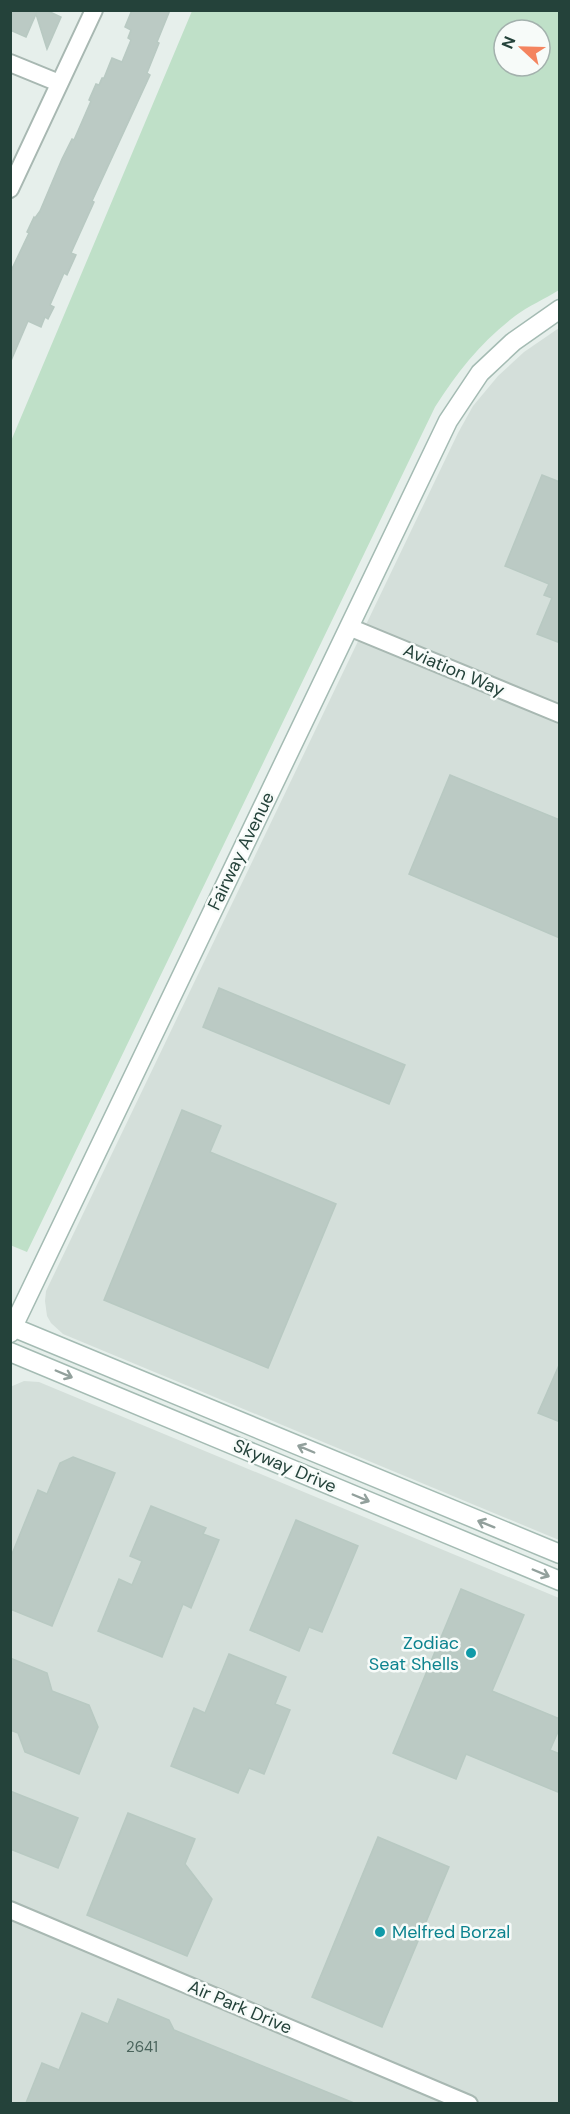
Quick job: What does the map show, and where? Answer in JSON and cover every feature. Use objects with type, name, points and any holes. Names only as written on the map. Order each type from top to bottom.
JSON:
[{"type":"main road","name":"Fairway Avenue","points":[[12,1328],[448,421],[480,373],[513,342],[560,309]]},
{"type":"main road","name":"Skyway Drive","points":[[12,1328],[560,1554]]},
{"type":"main road","name":"Skyway Drive","points":[[10,1352],[560,1581]]},
{"type":"street","points":[[10,189],[94,10]]},
{"type":"street","points":[[10,63],[59,83]]},
{"type":"street","name":"Aviation Way","points":[[349,627],[560,714]]},
{"type":"street","name":"Air Park Drive","points":[[10,1910],[469,2103]]},
{"type":"shaded area","points":[[559,328],[559,1540],[63,1334],[47,1316],[45,1301],[46,1291],[458,433],[473,406],[498,376],[524,352]]},
{"type":"shaded area","points":[[24,1381],[39,1382],[559,1598],[559,2103],[11,2103],[10,1387]]},
{"type":"green space","points":[[192,11],[559,11],[559,290],[520,312],[491,336],[461,369],[435,407],[27,1252],[10,1245],[11,441]]},
{"type":"building","points":[[10,10],[46,10],[61,17],[47,49],[36,14],[26,37],[10,30]]},
{"type":"building","points":[[132,10],[170,10],[147,73],[150,75],[92,201],[94,202],[71,253],[76,255],[67,275],[64,273],[50,305],[54,307],[48,319],[45,317],[41,327],[28,321],[10,363],[10,273],[34,217],[40,211],[62,159],[72,139],[74,140],[96,84],[99,85],[104,78],[112,58],[122,62],[131,40],[128,38],[131,30],[125,27]]},
{"type":"building","points":[[542,475],[560,482],[560,643],[537,634],[552,598],[544,595],[549,584],[505,566]]},
{"type":"building","points":[[450,775],[560,820],[560,938],[409,874]]},
{"type":"building","points":[[219,988],[405,1065],[389,1104],[203,1027]]},
{"type":"building","points":[[182,1110],[221,1126],[210,1152],[336,1204],[268,1368],[104,1300]]},
{"type":"building","points":[[560,1363],[560,1422],[538,1413]]},
{"type":"building","points":[[73,1457],[115,1473],[52,1626],[10,1609],[10,1559],[38,1490],[47,1494],[60,1463]]},
{"type":"building","points":[[151,1506],[206,1528],[203,1534],[219,1540],[191,1608],[183,1604],[162,1657],[98,1631],[119,1579],[132,1585],[142,1561],[130,1556]]},
{"type":"building","points":[[296,1520],[358,1546],[322,1632],[309,1627],[299,1651],[250,1630]]},
{"type":"building","name":"Zodiac Seat Shells","points":[[461,1589],[524,1615],[492,1691],[560,1719],[560,1727],[550,1750],[560,1754],[560,1793],[466,1754],[456,1779],[393,1753]]},
{"type":"building","points":[[229,1654],[286,1677],[275,1704],[290,1710],[264,1774],[249,1768],[238,1793],[171,1766],[194,1708],[205,1713]]},
{"type":"building","points":[[10,1658],[47,1673],[52,1691],[89,1705],[98,1727],[79,1774],[25,1752],[18,1733],[10,1730]]},
{"type":"building","points":[[10,1791],[78,1818],[58,1868],[10,1849]]},
{"type":"building","points":[[128,1813],[195,1839],[185,1864],[212,1899],[187,1956],[87,1915]]},
{"type":"building","name":"Melfred Borzal","points":[[378,1837],[449,1867],[382,2027],[312,1997]]},
{"type":"building","points":[[118,1999],[169,2020],[174,2030],[354,2103],[26,2103],[42,2063],[59,2070],[82,2013],[108,2024]]},
{"type":"place","name":"Zodiac Seat Shells","points":[[471,1653]]},
{"type":"place","name":"Melfred Borzal","points":[[380,1932]]}]
